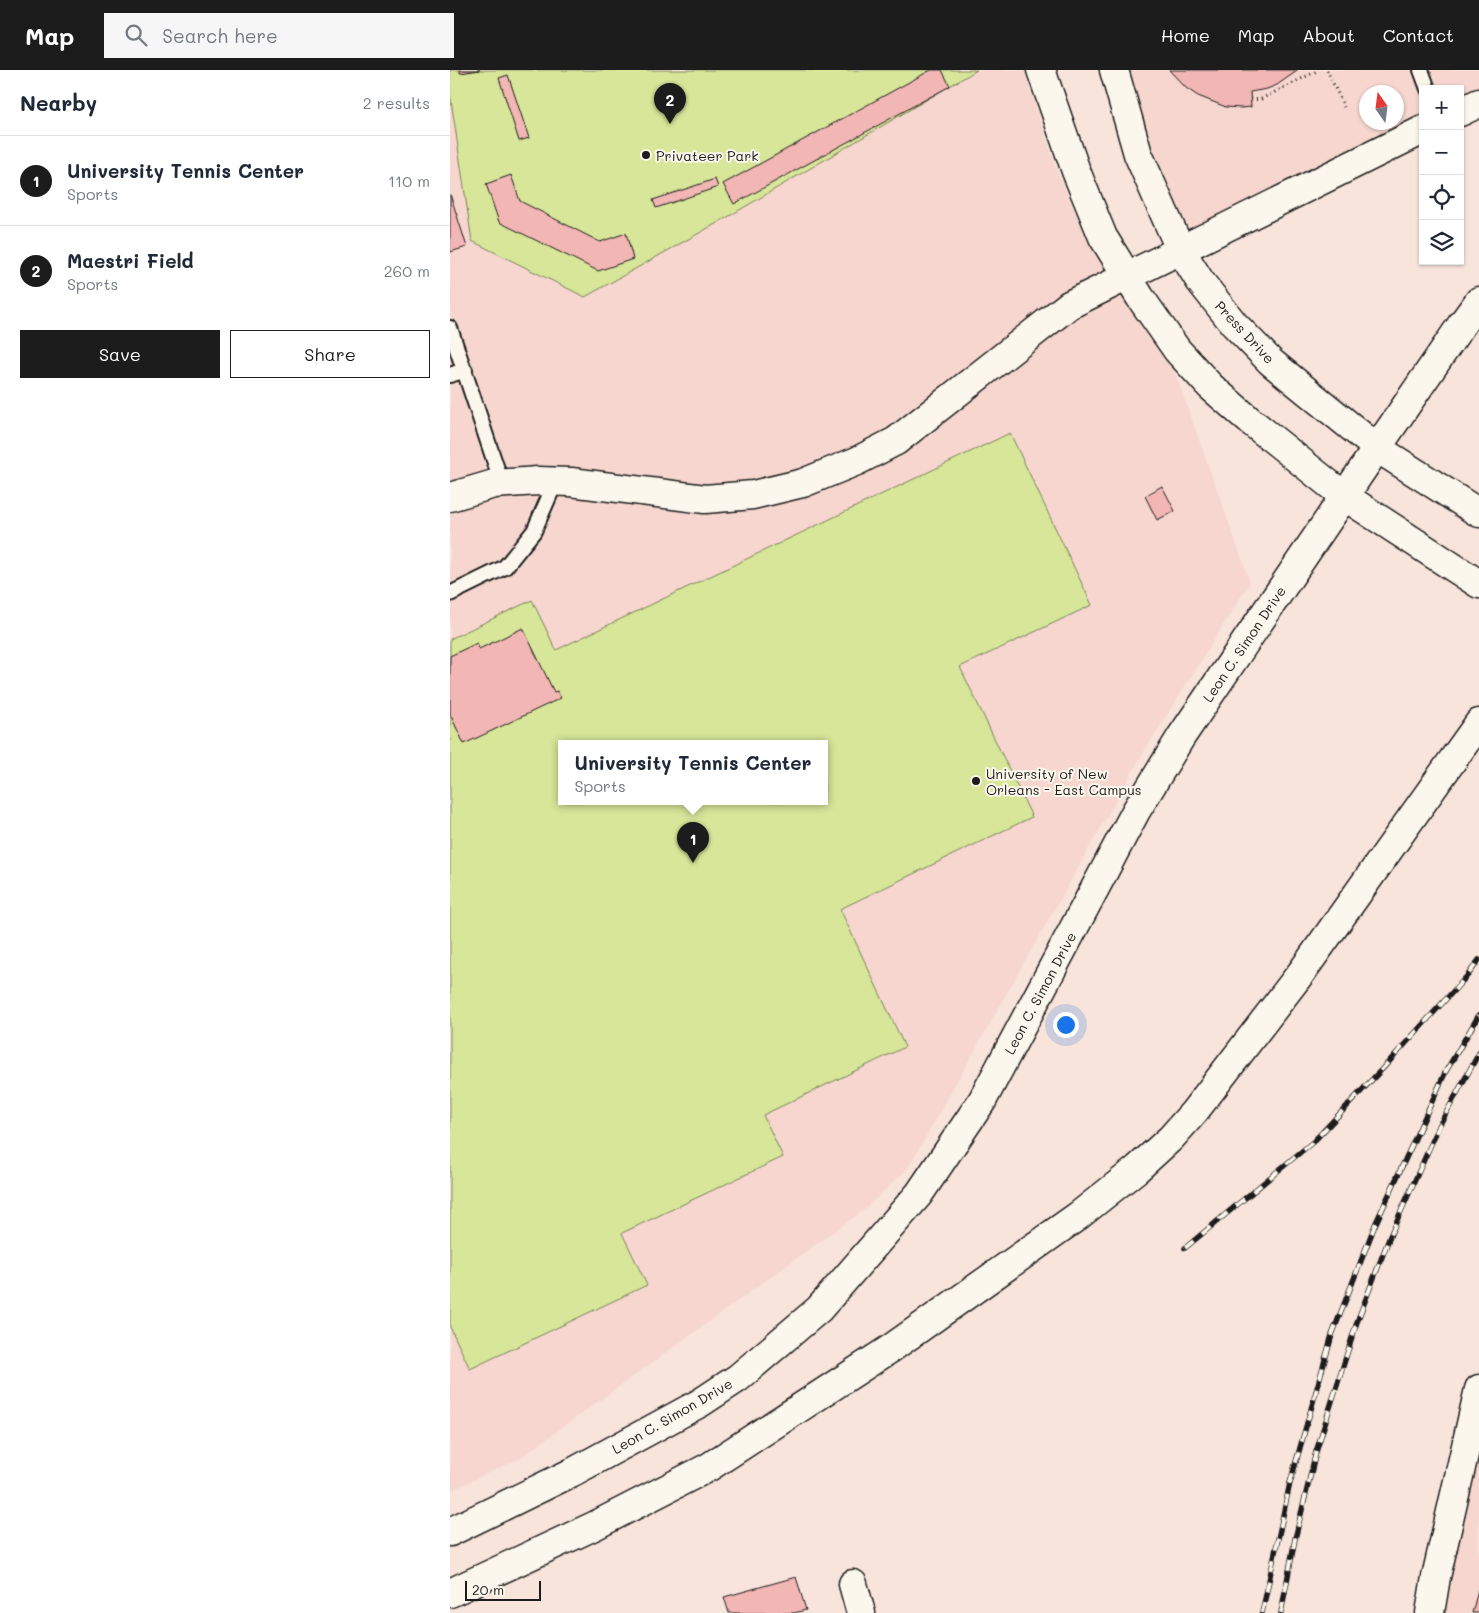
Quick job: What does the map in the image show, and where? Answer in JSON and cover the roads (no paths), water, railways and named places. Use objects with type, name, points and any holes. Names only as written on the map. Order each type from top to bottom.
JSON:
[{"type":"main road","points":[[1041,70],[1076,171],[1103,236],[1140,297],[1177,350],[1210,386],[1249,420],[1344,496],[1479,584]]},
{"type":"main road","name":"Press Drive","points":[[1114,70],[1138,154],[1180,249],[1200,282],[1234,324],[1271,362],[1376,448],[1479,513]]},
{"type":"main road","points":[[1464,110],[1479,103]]},
{"type":"main road","points":[[450,497],[494,484],[556,481],[705,499],[753,495],[803,482],[857,461],[896,441],[1070,304],[1419,132]]},
{"type":"main road","name":"Leon C. Simon Drive","points":[[450,1532],[573,1472],[700,1403],[738,1378],[819,1309],[919,1194],[982,1101],[1100,878],[1156,778],[1214,688],[1376,448],[1479,301]]},
{"type":"main road","points":[[450,1593],[594,1526],[709,1467],[890,1349],[1063,1226],[1131,1174],[1171,1138],[1301,973],[1479,723]]},
{"type":"main road","points":[[1430,1613],[1436,1577],[1479,1389]]},
{"type":"main road","points":[[852,1584],[862,1613]]},
{"type":"lane","points":[[1421,70],[1427,85]]},
{"type":"lane","points":[[450,328],[502,484]]},
{"type":"lane","points":[[450,375],[465,370]]},
{"type":"lane","points":[[450,594],[505,567],[534,531],[556,481]]},
{"type":"railway","points":[[1185,1248],[1314,1141],[1468,975],[1479,960]]},
{"type":"railway","points":[[1262,1613],[1290,1483],[1332,1335],[1375,1225],[1446,1071],[1479,1015]]},
{"type":"railway","points":[[1281,1613],[1295,1539],[1316,1452],[1357,1322],[1390,1236],[1440,1124],[1479,1053]]},
{"type":"place","name":"Maestri Field","points":[[670,124]]},
{"type":"place","name":"Privateer Park","points":[[646,155]]},
{"type":"place","name":"University of New Orleans - East Campus","points":[[976,781]]},
{"type":"place","name":"University Tennis Center","points":[[693,863]]}]
